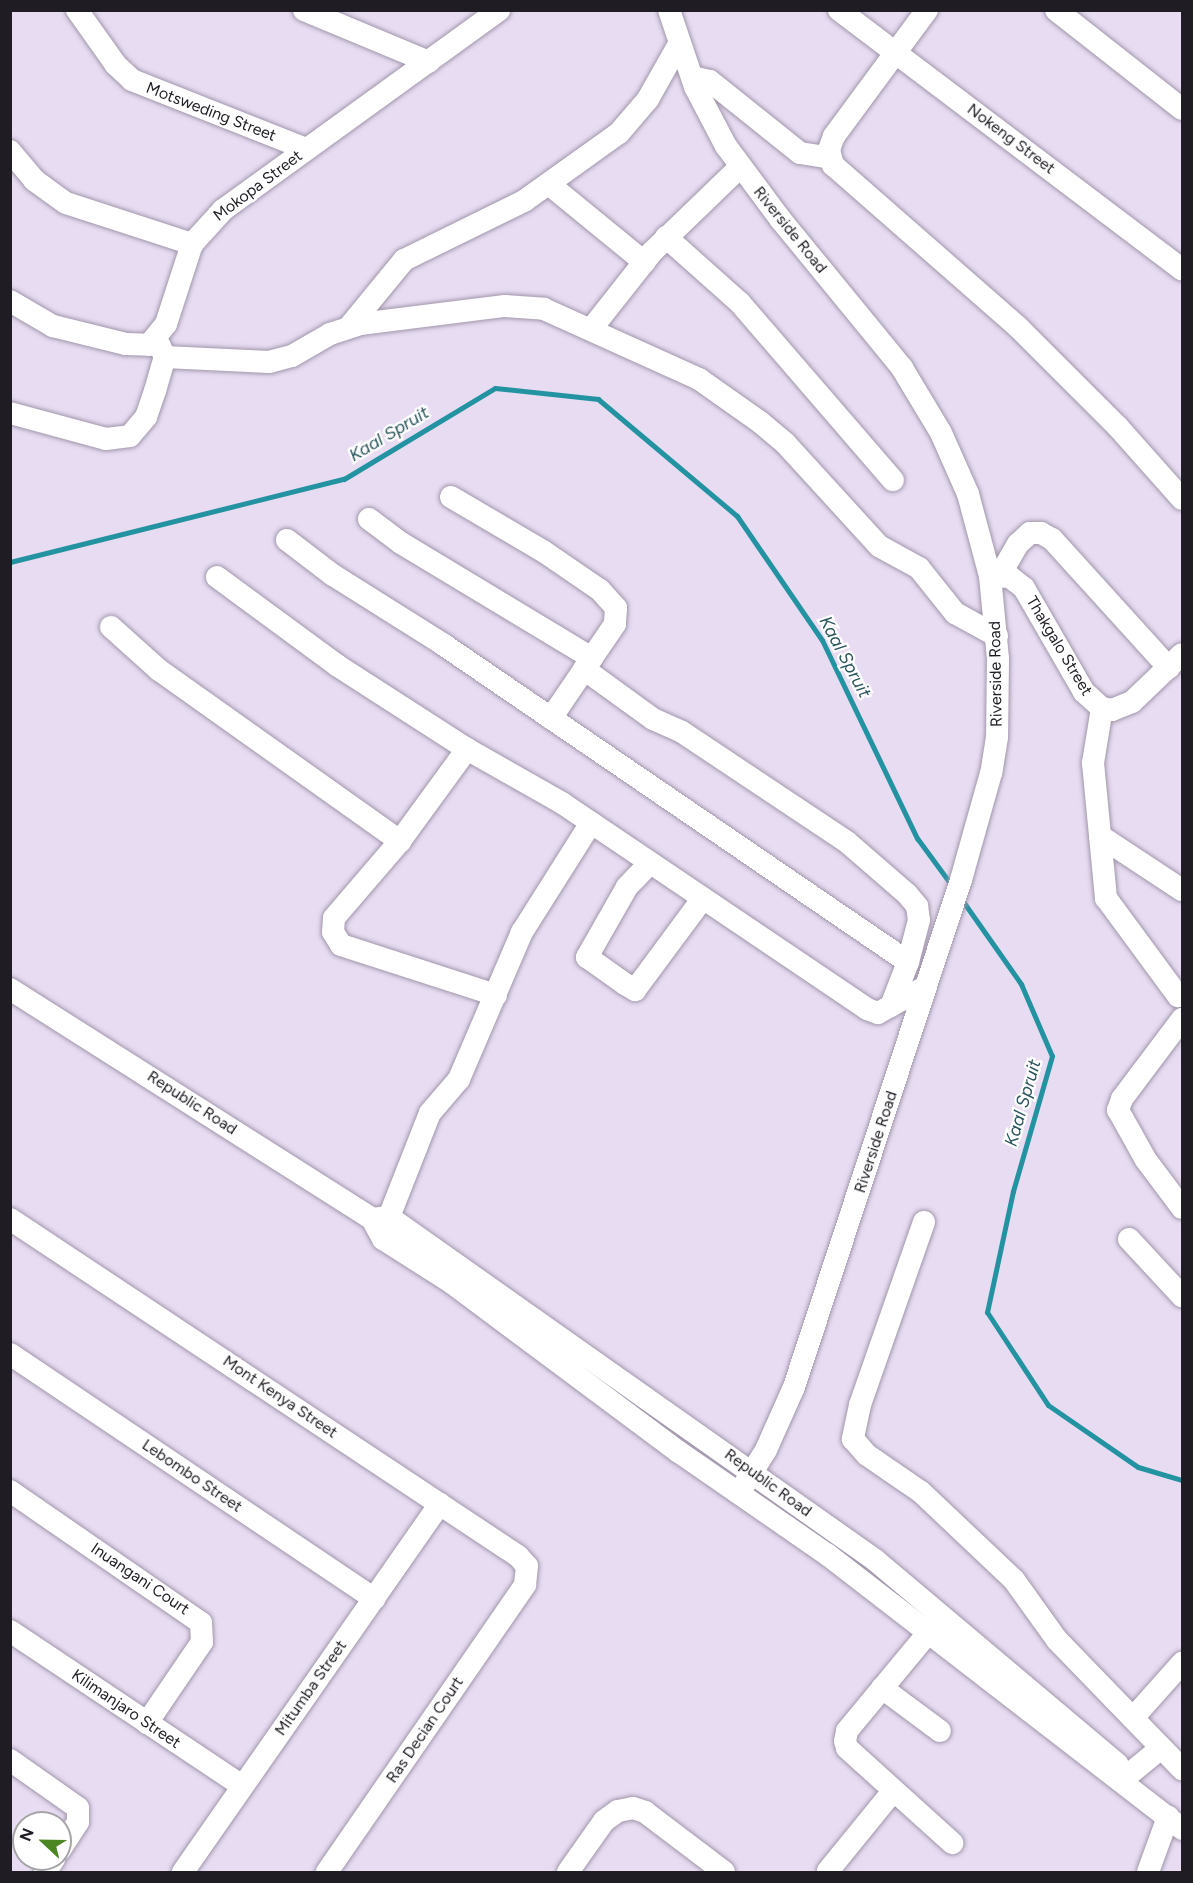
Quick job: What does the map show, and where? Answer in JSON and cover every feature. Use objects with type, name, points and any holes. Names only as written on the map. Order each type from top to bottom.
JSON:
[{"type":"street","name":"Motsweding Street","points":[[77,10],[116,65],[132,80],[306,149]]},
{"type":"street","points":[[304,10],[429,62]]},
{"type":"street","name":"Mokopa Street","points":[[192,244],[223,210],[499,10]]},
{"type":"street","name":"Riverside Road","points":[[669,10],[680,45],[709,117],[740,167],[902,368],[924,401],[968,494],[995,575],[997,737],[983,805],[961,880],[794,1386],[772,1437],[739,1493]]},
{"type":"street","name":"Nokeng Street","points":[[839,10],[1182,269]]},
{"type":"street","points":[[927,10],[834,136],[830,158],[837,171],[1068,375],[1182,499]]},
{"type":"street","points":[[1056,10],[1182,109]]},
{"type":"street","points":[[349,327],[404,260],[550,185],[634,117],[680,45]]},
{"type":"street","points":[[692,77],[710,81],[800,153],[830,158]]},
{"type":"street","points":[[10,151],[34,180],[66,203],[192,244],[166,324],[146,417],[130,436],[106,439],[10,413]]},
{"type":"street","points":[[592,328],[666,237],[740,167]]},
{"type":"street","points":[[550,185],[644,262]]},
{"type":"street","points":[[666,237],[740,303],[893,480]]},
{"type":"street","points":[[10,301],[53,326],[133,345],[149,345],[161,349],[269,362],[292,356],[349,327],[505,306],[544,309],[592,328],[699,379],[760,422],[785,443],[879,546],[911,561],[955,613],[997,636]]},
{"type":"street","points":[[451,497],[534,545],[610,600],[618,615],[551,718]]},
{"type":"street","points":[[369,519],[401,543],[588,663],[654,719],[682,732],[847,842],[894,881],[917,906],[919,920],[908,962],[891,1006]]},
{"type":"street","points":[[995,575],[1018,544],[1030,533],[1041,533],[1052,539],[1176,661]]},
{"type":"street","points":[[287,540],[333,575],[551,718],[908,962]]},
{"type":"street","name":"Thakgalo Street","points":[[995,575],[1018,580],[1084,692],[1102,708],[1112,710],[1132,702],[1176,661]]},
{"type":"street","points":[[217,577],[338,666],[467,749],[591,823],[867,1010],[878,1012],[925,987]]},
{"type":"street","points":[[111,627],[159,670],[400,841]]},
{"type":"street","points":[[1102,708],[1093,763],[1106,898],[1180,991],[1182,1019],[1122,1099],[1118,1110],[1146,1160],[1182,1209]]},
{"type":"street","points":[[467,749],[400,841],[334,918],[333,932],[341,945],[496,995]]},
{"type":"street","points":[[380,1218],[430,1113],[459,1079],[534,910],[591,823]]},
{"type":"street","points":[[1100,836],[1182,890]]},
{"type":"street","points":[[650,862],[627,887],[587,957],[635,990],[703,898]]},
{"type":"street","name":"Republic Road","points":[[10,989],[380,1218],[752,1471],[927,1603],[1094,1744],[1131,1784],[1175,1823]]},
{"type":"street","name":"Republic Road","points":[[380,1218],[383,1239],[452,1283],[739,1493],[828,1555],[1114,1779],[1131,1784]]},
{"type":"street","name":"Mont Kenya Street","points":[[10,1219],[525,1562],[528,1574],[523,1588]]},
{"type":"street","points":[[924,1222],[860,1405],[854,1439],[867,1455],[921,1492],[1014,1580],[1057,1640],[1175,1758],[1131,1784]]},
{"type":"street","points":[[1129,1239],[1182,1296]]},
{"type":"street","name":"Lebombo Street","points":[[11,1355],[374,1599]]},
{"type":"street","name":"Inuangani Court","points":[[10,1491],[201,1623],[202,1642],[147,1723]]},
{"type":"street","name":"Mitumba Street","points":[[183,1872],[440,1504]]},
{"type":"street","name":"Ras Decian Court","points":[[327,1872],[523,1588]]},
{"type":"street","name":"Kilimanjaro Street","points":[[10,1631],[242,1786]]},
{"type":"street","points":[[928,1634],[847,1731],[845,1741],[847,1748],[952,1843]]},
{"type":"street","points":[[1133,1718],[1182,1664]]},
{"type":"street","points":[[882,1688],[940,1731]]},
{"type":"street","points":[[10,1760],[78,1808],[78,1822],[72,1831]]},
{"type":"street","points":[[828,1871],[893,1791]]},
{"type":"street","points":[[568,1872],[600,1826],[614,1814],[633,1808],[645,1812],[724,1872]]},
{"type":"street","points":[[1148,1872],[1175,1823]]},
{"type":"waterway","name":"Kaal Spruit","points":[[10,562],[344,479],[495,388],[598,399],[737,516],[822,640],[917,838],[953,887]]},
{"type":"waterway","name":"Kaal Spruit","points":[[962,900],[1021,984],[1052,1056],[1013,1191],[987,1312],[1048,1405],[1138,1467],[1182,1480]]}]
